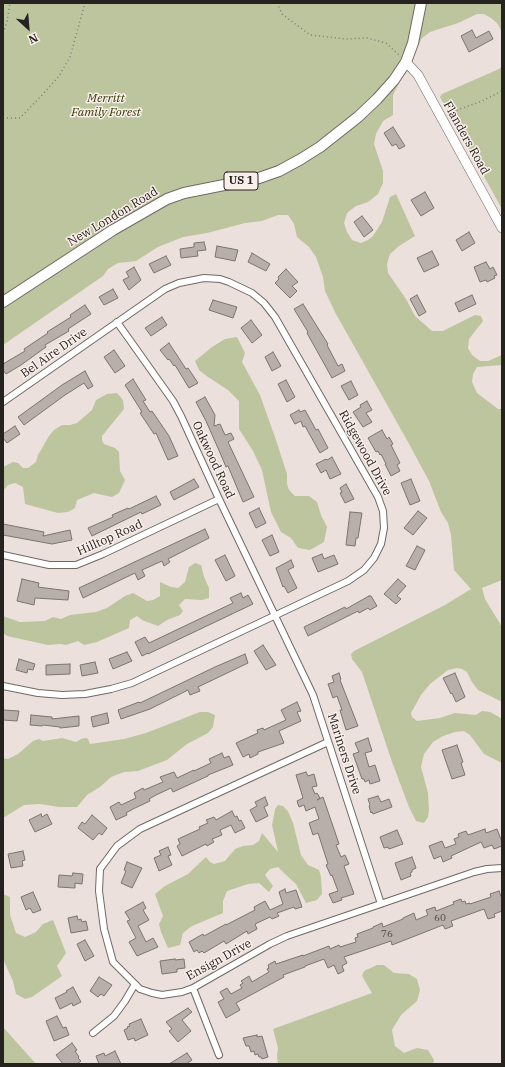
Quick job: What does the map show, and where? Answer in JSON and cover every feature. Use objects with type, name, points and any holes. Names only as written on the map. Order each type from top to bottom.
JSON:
[{"type":"main road","name":"New London Road","points":[[3,302],[119,226],[167,199],[197,190],[258,178],[279,171],[301,159],[340,131],[377,99],[394,80],[403,59],[413,43],[421,3]]},
{"type":"street","name":"Flanders Road","points":[[403,59],[418,75],[502,228]]},
{"type":"street","name":"Ridgewood Drive","points":[[3,686],[38,693],[62,695],[85,694],[132,683],[348,581],[364,570],[374,558],[381,544],[384,528],[383,511],[378,496],[275,317],[264,303],[252,293],[237,285],[220,279],[196,279],[179,283],[165,289],[117,322]]},
{"type":"street","name":"Bel Aire Drive","points":[[3,402],[117,322]]},
{"type":"street","name":"Oakwood Road","points":[[117,322],[182,416],[219,499],[275,615]]},
{"type":"street","name":"Hilltop Road","points":[[3,555],[49,565],[76,565],[103,554],[219,499]]},
{"type":"street","name":"Mariners Drive","points":[[275,615],[313,695],[381,904]]},
{"type":"street","name":"Ensign Drive","points":[[328,742],[140,829],[117,846],[100,869],[99,891],[104,929],[113,962],[140,989],[162,995],[182,992],[193,988],[270,944],[287,936],[474,872],[502,868]]},
{"type":"street","points":[[93,1033],[114,1016],[135,984]]},
{"type":"street","points":[[193,988],[219,1055]]},
{"type":"path","points":[[3,33],[7,22],[10,3]]},
{"type":"path","points":[[3,118],[20,118],[59,76],[70,57],[85,3]]},
{"type":"path","points":[[277,3],[282,14],[310,35],[346,39],[367,38],[386,43],[403,59]]},
{"type":"path","points":[[447,114],[502,92]]},
{"type":"green space","name":"Merritt Family Forest","points":[[3,3],[502,3],[502,32],[497,23],[491,18],[484,14],[477,14],[458,23],[430,32],[422,38],[393,95],[393,115],[383,121],[376,134],[374,144],[383,171],[383,183],[378,194],[368,202],[356,206],[347,213],[344,223],[352,240],[361,243],[368,240],[373,236],[382,222],[390,197],[396,194],[415,236],[399,246],[390,254],[387,264],[388,273],[406,299],[415,316],[432,331],[443,331],[475,315],[481,316],[483,321],[469,339],[468,348],[472,355],[480,361],[488,361],[502,355],[502,365],[477,367],[473,374],[472,382],[477,393],[498,409],[502,409],[502,580],[482,588],[485,599],[502,627],[502,702],[478,690],[467,672],[457,668],[448,670],[430,684],[421,695],[411,713],[412,717],[417,721],[440,718],[455,713],[476,715],[482,711],[490,712],[502,719],[502,763],[484,754],[470,735],[464,731],[443,736],[433,742],[424,754],[421,767],[428,793],[429,810],[428,817],[424,823],[416,821],[409,807],[392,762],[362,672],[352,659],[351,654],[354,651],[445,605],[471,589],[454,570],[451,535],[448,523],[441,512],[429,481],[336,314],[325,291],[323,277],[316,257],[309,247],[297,237],[294,224],[288,215],[278,215],[262,221],[245,223],[207,233],[183,237],[158,247],[136,261],[118,263],[108,269],[103,276],[3,345]]},
{"type":"green space","points":[[502,66],[502,209],[440,97],[442,94],[499,69]]},
{"type":"green space","points":[[237,337],[245,353],[242,362],[260,395],[276,440],[287,474],[287,484],[289,490],[295,496],[309,496],[317,502],[327,527],[324,542],[310,550],[298,548],[291,538],[281,532],[271,512],[262,470],[253,451],[239,429],[239,401],[228,390],[199,370],[195,361],[212,347],[225,339]]},
{"type":"green space","points":[[117,393],[123,400],[124,409],[102,436],[102,440],[104,444],[115,448],[119,452],[120,471],[125,480],[119,493],[112,497],[94,493],[77,500],[75,508],[68,512],[58,513],[25,504],[23,487],[15,483],[8,485],[3,491],[3,467],[13,462],[18,463],[23,468],[28,468],[36,462],[38,455],[54,430],[62,425],[77,423],[92,410],[96,400],[107,394]]},
{"type":"green space","points":[[195,563],[201,565],[209,588],[209,598],[202,600],[185,599],[179,605],[183,611],[180,615],[167,620],[158,626],[142,620],[137,616],[130,620],[129,628],[97,642],[84,645],[78,641],[66,645],[48,645],[7,636],[3,633],[3,616],[20,622],[45,621],[53,617],[61,619],[70,615],[96,612],[107,608],[125,596],[133,593],[147,601],[153,600],[160,596],[160,582],[171,587],[178,588],[185,582],[189,567]]},
{"type":"green space","points":[[200,712],[208,712],[215,715],[213,727],[208,733],[187,744],[167,760],[138,771],[124,772],[111,777],[100,787],[87,795],[77,807],[59,807],[40,804],[24,805],[3,818],[3,758],[8,759],[18,754],[33,741],[39,739],[43,741],[62,738],[76,742],[86,738],[90,744],[124,739],[146,733]]},
{"type":"green space","points":[[278,805],[283,806],[288,811],[293,823],[301,855],[308,865],[319,870],[322,894],[317,900],[306,903],[296,884],[278,867],[270,869],[265,875],[273,886],[269,892],[259,883],[248,884],[227,891],[223,901],[223,913],[192,926],[183,933],[180,945],[168,948],[159,924],[163,916],[155,894],[165,886],[188,874],[206,857],[214,864],[225,861],[235,849],[253,845],[259,841],[262,833],[278,852],[272,825],[275,809]]},
{"type":"green space","points":[[3,894],[10,897],[10,915],[16,933],[25,937],[36,932],[43,924],[53,920],[66,953],[57,966],[62,976],[32,997],[25,999],[16,994],[13,981],[3,959]]},
{"type":"green space","points":[[377,965],[384,965],[394,973],[409,974],[417,979],[420,990],[417,1001],[401,1015],[392,1030],[395,1046],[404,1053],[417,1048],[428,1050],[434,1060],[433,1064],[278,1064],[278,1048],[273,1029],[372,993],[362,976],[364,971]]},
{"type":"green space","points":[[3,1027],[36,1064],[3,1064]]},
{"type":"building","points":[[472,30],[476,38],[489,31],[493,39],[469,52],[461,36]]},
{"type":"building","points":[[393,127],[405,146],[399,149],[396,144],[392,146],[384,133]]},
{"type":"building","points":[[425,192],[434,208],[421,216],[411,200]]},
{"type":"building","points":[[362,216],[373,230],[364,237],[354,222]]},
{"type":"building","points":[[469,232],[475,243],[462,251],[456,240]]},
{"type":"building","points":[[204,242],[206,250],[197,251],[198,256],[181,258],[180,249],[194,247],[194,243]]},
{"type":"building","points":[[217,246],[238,250],[235,261],[215,257]]},
{"type":"building","points":[[432,251],[439,265],[424,272],[417,258]]},
{"type":"building","points":[[252,253],[270,264],[266,271],[248,262]]},
{"type":"building","points":[[166,256],[171,265],[154,273],[149,264]]},
{"type":"building","points":[[486,262],[490,269],[493,267],[497,275],[494,276],[495,278],[487,282],[486,280],[480,282],[474,267]]},
{"type":"building","points":[[134,267],[141,280],[129,290],[123,280],[129,277],[126,272]]},
{"type":"building","points":[[286,269],[298,282],[292,286],[297,291],[290,298],[275,283],[279,279],[278,277]]},
{"type":"building","points":[[113,289],[118,298],[104,305],[99,297]]},
{"type":"building","points":[[417,295],[426,312],[419,316],[410,299]]},
{"type":"building","points":[[472,295],[476,304],[459,312],[455,303]]},
{"type":"building","points":[[213,300],[237,307],[233,318],[209,310]]},
{"type":"building","points":[[303,304],[328,344],[327,345],[338,366],[342,364],[345,371],[332,378],[294,309]]},
{"type":"building","points":[[85,305],[91,314],[68,329],[69,331],[45,345],[46,347],[21,365],[6,374],[3,370],[3,364],[25,351],[24,349],[71,317],[70,315]]},
{"type":"building","points":[[162,317],[167,325],[151,336],[145,328]]},
{"type":"building","points":[[251,320],[262,335],[252,343],[241,328]]},
{"type":"building","points":[[169,343],[186,369],[188,368],[198,383],[189,388],[175,365],[174,366],[169,359],[168,360],[160,350]]},
{"type":"building","points":[[114,350],[125,366],[115,373],[104,357]]},
{"type":"building","points":[[273,352],[281,366],[272,371],[265,357]]},
{"type":"building","points":[[85,371],[93,386],[88,389],[84,383],[24,425],[18,417],[62,385]]},
{"type":"building","points":[[133,379],[146,400],[143,401],[150,412],[152,411],[169,436],[178,456],[168,460],[156,433],[154,434],[140,413],[142,412],[125,385]]},
{"type":"building","points":[[286,380],[295,397],[287,402],[278,384]]},
{"type":"building","points":[[351,381],[358,395],[349,400],[341,386]]},
{"type":"building","points":[[205,397],[215,415],[214,426],[220,424],[225,435],[231,433],[234,439],[228,442],[254,497],[243,502],[228,466],[226,467],[196,402]]},
{"type":"building","points":[[367,401],[372,410],[366,413],[372,422],[363,427],[353,412]]},
{"type":"building","points":[[299,410],[300,412],[305,410],[316,430],[318,429],[328,448],[320,453],[305,426],[303,427],[301,421],[295,424],[290,415]]},
{"type":"building","points":[[15,426],[20,434],[7,443],[3,438],[3,434]]},
{"type":"building","points":[[382,430],[387,439],[389,437],[393,444],[391,445],[400,463],[397,465],[400,471],[391,476],[381,454],[380,455],[378,451],[376,452],[368,438]]},
{"type":"building","points":[[332,457],[341,474],[330,479],[326,470],[321,473],[316,464]]},
{"type":"building","points":[[194,479],[199,487],[174,500],[170,492]]},
{"type":"building","points":[[411,479],[420,501],[410,505],[401,483]]},
{"type":"building","points":[[346,484],[354,499],[345,503],[340,493],[342,492],[340,488]]},
{"type":"building","points":[[156,496],[161,505],[142,514],[141,512],[92,536],[88,528],[113,517],[112,515],[128,508],[129,509]]},
{"type":"building","points":[[259,508],[266,523],[256,528],[249,513]]},
{"type":"building","points":[[418,511],[427,518],[413,535],[404,528]]},
{"type":"building","points":[[350,512],[362,513],[358,538],[356,538],[355,546],[346,545]]},
{"type":"building","points":[[3,524],[44,532],[43,536],[70,530],[72,540],[52,544],[3,535]]},
{"type":"building","points":[[205,529],[209,538],[168,559],[170,562],[164,566],[162,561],[142,570],[145,576],[138,580],[135,573],[83,598],[79,588]]},
{"type":"building","points":[[272,535],[279,552],[270,556],[262,540]]},
{"type":"building","points":[[417,546],[425,550],[415,570],[406,566]]},
{"type":"building","points":[[322,554],[324,559],[334,555],[338,564],[318,572],[312,558]]},
{"type":"building","points":[[225,555],[235,576],[226,581],[215,560]]},
{"type":"building","points":[[291,560],[294,567],[288,570],[297,588],[288,593],[284,586],[283,587],[276,568]]},
{"type":"building","points":[[22,579],[39,583],[38,587],[69,591],[68,600],[35,598],[34,605],[17,601]]},
{"type":"building","points":[[398,579],[406,586],[397,596],[401,599],[396,604],[384,594]]},
{"type":"building","points":[[241,593],[243,598],[248,595],[253,604],[142,656],[135,642],[145,637],[149,643],[233,603],[230,598]]},
{"type":"building","points":[[371,596],[377,606],[370,610],[368,608],[359,613],[358,611],[308,636],[304,627],[345,607],[346,609]]},
{"type":"building","points":[[263,645],[276,665],[266,670],[254,651]]},
{"type":"building","points":[[127,652],[132,661],[113,669],[109,659]]},
{"type":"building","points":[[245,654],[248,663],[198,687],[200,691],[190,695],[188,690],[150,709],[121,719],[118,710],[139,702],[140,703]]},
{"type":"building","points":[[19,659],[35,664],[33,670],[28,669],[27,673],[16,670]]},
{"type":"building","points":[[95,662],[98,673],[82,676],[80,665]]},
{"type":"building","points":[[70,664],[70,674],[46,675],[46,665]]},
{"type":"building","points":[[339,673],[340,680],[358,726],[346,730],[340,710],[342,710],[337,696],[333,698],[328,684],[334,682],[332,676]]},
{"type":"building","points":[[455,673],[465,697],[456,702],[443,678]]},
{"type":"building","points":[[297,702],[301,711],[297,712],[301,721],[279,731],[284,743],[258,752],[258,754],[250,758],[249,754],[243,757],[236,743],[258,733],[257,730],[263,728],[264,730],[286,720],[281,710]]},
{"type":"building","points":[[3,710],[19,711],[17,721],[3,720]]},
{"type":"building","points":[[107,713],[109,723],[93,727],[91,717]]},
{"type":"building","points":[[31,715],[52,717],[52,719],[79,716],[79,726],[60,728],[43,725],[30,725]]},
{"type":"building","points":[[368,738],[372,751],[365,753],[369,767],[375,765],[380,781],[370,784],[369,780],[365,782],[364,779],[362,779],[353,754],[359,752],[355,743]]},
{"type":"building","points":[[457,745],[463,762],[461,763],[465,775],[452,779],[442,750]]},
{"type":"building","points":[[222,753],[224,758],[229,756],[233,765],[173,792],[171,788],[156,795],[149,799],[150,801],[133,809],[126,813],[127,815],[116,820],[110,807],[119,802],[121,805],[136,798],[134,793],[143,788],[144,790],[163,782],[160,777],[174,772],[177,778],[211,763],[209,759]]},
{"type":"building","points":[[306,772],[308,776],[314,774],[317,786],[312,787],[315,794],[317,793],[320,798],[317,800],[323,797],[339,844],[336,845],[341,857],[345,855],[349,864],[344,866],[354,894],[341,898],[342,900],[333,903],[329,894],[338,891],[332,875],[331,876],[326,865],[328,864],[318,833],[313,835],[309,823],[319,819],[315,807],[306,811],[304,805],[299,807],[297,801],[303,798],[296,775]]},
{"type":"building","points":[[378,796],[381,802],[389,799],[392,807],[373,814],[372,812],[371,813],[368,799]]},
{"type":"building","points":[[265,797],[268,805],[264,807],[268,816],[256,822],[250,810],[257,806],[255,802]]},
{"type":"building","points":[[232,811],[235,817],[237,816],[239,821],[241,820],[245,828],[235,833],[231,825],[220,830],[222,835],[212,839],[214,842],[207,846],[206,844],[182,856],[177,846],[180,844],[178,839],[200,829],[199,827],[208,823],[206,820],[214,817],[216,820]]},
{"type":"building","points":[[41,814],[42,817],[47,814],[52,824],[35,832],[29,820]]},
{"type":"building","points":[[92,815],[107,828],[102,835],[99,833],[93,840],[78,828],[82,822],[85,824]]},
{"type":"building","points":[[485,829],[486,833],[497,829],[502,846],[494,849],[492,845],[484,848],[481,842],[451,856],[452,858],[443,862],[441,856],[434,859],[429,846],[442,841],[445,848],[456,844],[454,839],[459,837],[458,834],[466,831],[468,835]]},
{"type":"building","points":[[397,830],[403,844],[389,849],[388,847],[384,848],[380,837]]},
{"type":"building","points":[[168,847],[171,855],[168,856],[172,865],[159,871],[154,858],[161,855],[159,851]]},
{"type":"building","points":[[23,851],[25,860],[22,861],[23,866],[11,868],[8,854]]},
{"type":"building","points":[[412,857],[416,868],[410,873],[411,876],[401,880],[395,863]]},
{"type":"building","points":[[127,862],[142,868],[132,888],[121,883],[126,871],[124,870]]},
{"type":"building","points":[[73,873],[83,874],[82,884],[75,883],[75,888],[58,887],[59,875],[72,876]]},
{"type":"building","points":[[285,889],[286,893],[296,890],[302,907],[295,909],[294,907],[277,913],[279,916],[272,919],[270,917],[255,924],[257,929],[248,934],[247,931],[226,944],[224,941],[204,953],[202,951],[199,953],[197,950],[194,952],[189,942],[203,934],[204,936],[255,910],[254,907],[265,901],[270,910],[283,904],[279,892]]},
{"type":"building","points":[[499,891],[502,899],[502,911],[494,914],[495,917],[488,919],[484,909],[451,921],[453,926],[445,929],[443,925],[392,945],[391,941],[344,957],[347,963],[342,966],[344,971],[338,974],[334,965],[328,968],[324,959],[305,966],[283,975],[284,977],[236,1003],[240,1010],[226,1018],[218,1002],[224,999],[220,992],[227,988],[231,994],[242,988],[240,985],[243,983],[241,981],[249,976],[252,982],[269,972],[267,969],[269,968],[268,965],[275,961],[276,964],[329,946],[330,949],[339,945],[340,947],[356,942],[355,938],[358,937],[357,934],[382,923],[383,927],[414,913],[416,920],[428,915],[426,910],[435,907],[436,911],[454,904],[453,902],[461,899],[462,902],[465,901],[466,904],[470,904],[491,897],[490,894]]},
{"type":"building","points":[[33,892],[41,910],[33,913],[30,908],[26,910],[21,897]]},
{"type":"building","points":[[143,902],[146,908],[143,910],[149,920],[138,926],[146,942],[153,938],[158,947],[137,956],[129,942],[136,938],[127,921],[130,920],[125,912]]},
{"type":"building","points":[[77,916],[78,920],[81,919],[82,922],[86,921],[88,930],[71,933],[68,918]]},
{"type":"building","points":[[85,940],[94,956],[85,961],[77,944]]},
{"type":"building","points":[[184,959],[185,968],[177,969],[177,972],[162,974],[160,961]]},
{"type":"building","points":[[99,977],[112,985],[104,996],[101,994],[98,997],[90,991]]},
{"type":"building","points":[[73,987],[81,1002],[73,1006],[72,1003],[60,1009],[55,998]]},
{"type":"building","points":[[188,1008],[192,1012],[182,1020],[191,1031],[178,1042],[169,1031],[172,1029],[166,1022]]},
{"type":"building","points":[[57,1016],[63,1028],[66,1027],[69,1035],[54,1041],[46,1021]]},
{"type":"building","points":[[141,1019],[148,1035],[135,1041],[134,1038],[128,1040],[124,1030],[130,1026],[129,1024]]},
{"type":"building","points":[[257,1035],[257,1037],[262,1036],[268,1057],[262,1059],[258,1054],[255,1055],[254,1051],[251,1052],[249,1046],[246,1046],[243,1038]]},
{"type":"building","points":[[72,1043],[77,1050],[75,1051],[79,1057],[78,1058],[81,1061],[77,1064],[63,1064],[56,1055]]},
{"type":"building","points":[[115,1051],[121,1064],[99,1064],[96,1056],[104,1053],[105,1056]]},
{"type":"building","points":[[187,1053],[192,1060],[186,1064],[169,1064]]}]
